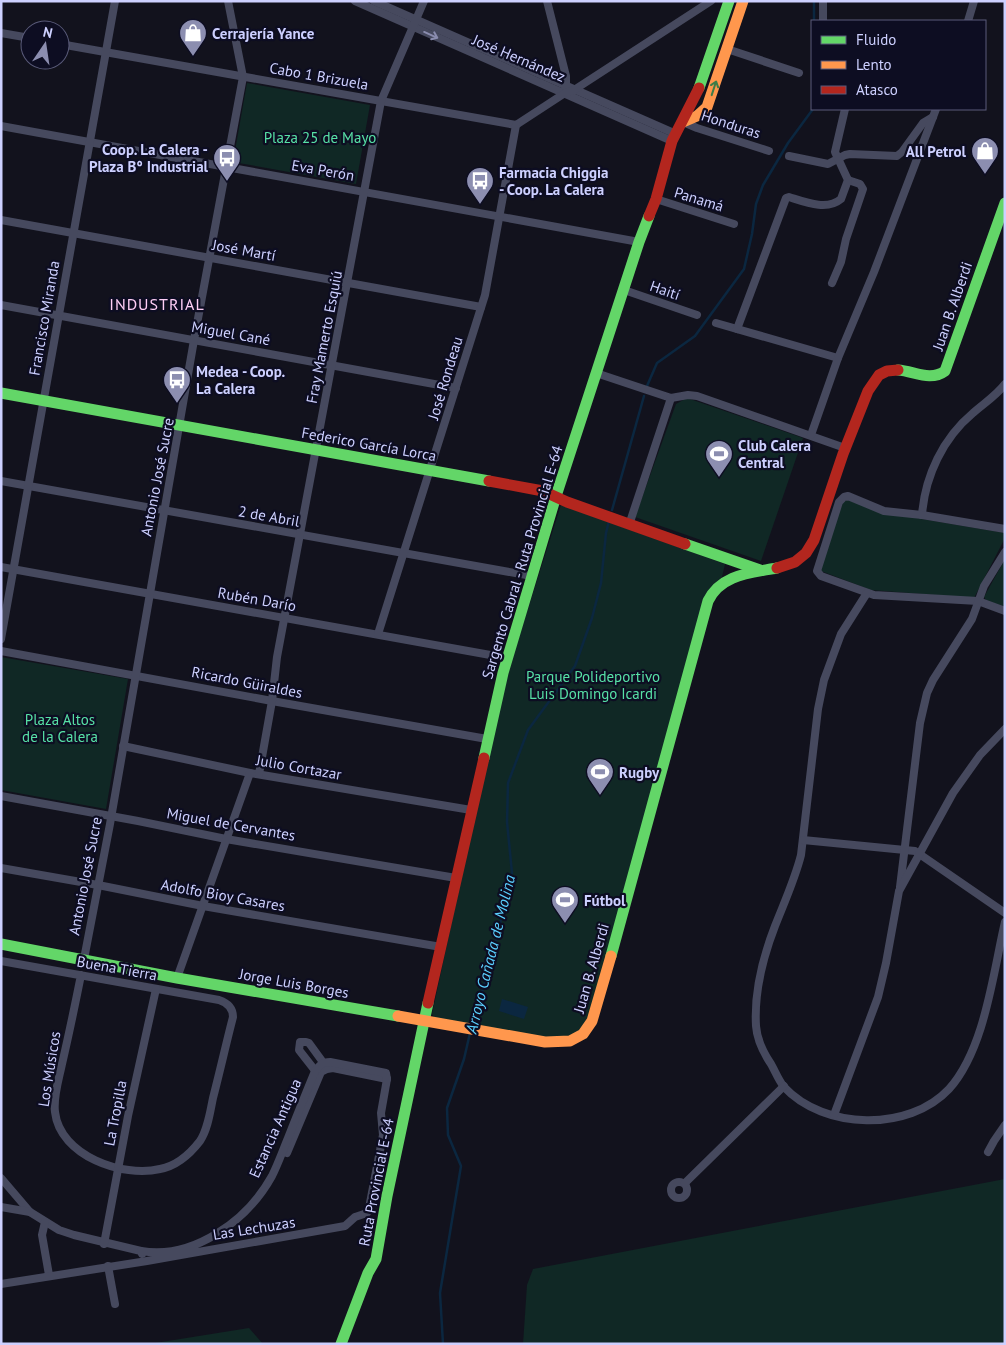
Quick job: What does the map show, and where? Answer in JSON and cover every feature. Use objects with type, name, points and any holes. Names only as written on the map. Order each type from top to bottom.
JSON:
[{"type":"street","name":"Francisco Miranda","points":[[1,639],[115,1]]},
{"type":"street","name":"Antonio José Sucre","points":[[84,959],[243,76],[228,1]]},
{"type":"street","name":"José Hernández","points":[[355,1],[415,24],[674,137]]},
{"type":"street","name":"José Hernández","points":[[374,1],[415,24]]},
{"type":"street","name":"Fray Mamerto Esquiú","points":[[259,774],[272,702],[277,657],[381,101],[424,1]]},
{"type":"street","points":[[547,1],[569,90]]},
{"type":"street","points":[[516,125],[710,1]]},
{"type":"street","name":"Sargento Cabral - Ruta Provincial E-64","points":[[425,1022],[471,810],[507,658],[556,496],[639,242],[656,199],[674,137],[698,90],[729,1]]},
{"type":"street","name":"Sargento Cabral - Ruta Provincial E-64","points":[[683,122],[697,116],[707,107],[743,1]]},
{"type":"street","points":[[822,20],[823,1]]},
{"type":"street","points":[[968,20],[974,1]]},
{"type":"street","points":[[1,33],[20,36]]},
{"type":"street","name":"Cabo 1 Brizuela","points":[[70,46],[516,125]]},
{"type":"street","points":[[727,49],[799,73]]},
{"type":"street","points":[[832,283],[841,262],[846,239],[862,189],[860,184],[848,180],[835,152],[845,110]]},
{"type":"street","points":[[789,156],[828,164],[850,154],[897,156],[923,123],[935,113]]},
{"type":"street","points":[[811,435],[838,358],[874,272],[935,113]]},
{"type":"street","name":"Honduras","points":[[683,122],[770,151]]},
{"type":"street","name":"José Rondeau","points":[[378,634],[487,290],[516,125]]},
{"type":"street","name":"Eva Perón","points":[[1,126],[500,215],[639,242]]},
{"type":"street","points":[[737,328],[785,200],[789,197],[821,206],[839,202],[848,180]]},
{"type":"street","name":"Panamá","points":[[656,199],[734,224]]},
{"type":"street","name":"Juan B. Alberdi","points":[[580,1036],[592,1022],[596,1012],[710,597],[720,585],[733,578],[795,562],[808,552],[814,540],[866,392],[880,374],[900,369],[932,377],[938,376],[945,370],[1005,203]]},
{"type":"street","name":"José Martí","points":[[1,220],[481,307]]},
{"type":"street","name":"Haití","points":[[624,290],[697,316]]},
{"type":"street","name":"Miguel Cané","points":[[1,305],[456,388]]},
{"type":"street","points":[[716,323],[838,358]]},
{"type":"street","points":[[596,373],[671,398],[688,395],[697,396],[845,448]]},
{"type":"street","points":[[922,515],[929,479],[941,451],[960,424],[993,398],[1005,384]]},
{"type":"street","name":"Federico García Lorca","points":[[1,393],[543,490],[567,502],[629,525],[762,571]]},
{"type":"street","points":[[629,525],[671,398]]},
{"type":"street","name":"2 de Abril","points":[[1,481],[532,576]]},
{"type":"street","points":[[1005,529],[922,515],[884,511],[848,496],[839,502],[817,571],[821,576],[867,593],[978,601],[1005,611]]},
{"type":"street","points":[[834,1115],[878,997],[886,963],[900,891],[920,723],[927,693],[933,680],[972,619],[984,586],[1005,552]]},
{"type":"street","points":[[720,585],[726,578],[729,564],[723,557]]},
{"type":"street","name":"Rubén Darío","points":[[1,566],[507,658]]},
{"type":"street","points":[[867,593],[841,634],[824,680],[818,709],[799,863],[765,956],[757,1001],[756,1028],[759,1040],[764,1054],[784,1086],[808,1104],[834,1115],[862,1120],[887,1119],[899,1116],[924,1108],[940,1098],[950,1088],[967,1062],[979,1033],[1005,922]]},
{"type":"street","name":"Ricardo Güiraldes","points":[[1,651],[272,702],[487,739]]},
{"type":"street","points":[[900,891],[956,788],[980,755],[1005,729]]},
{"type":"street","name":"Julio Cortazar","points":[[123,746],[250,773],[471,810]]},
{"type":"street","points":[[177,978],[250,773]]},
{"type":"street","name":"Miguel de Cervantes","points":[[1,796],[226,839],[456,878]]},
{"type":"street","points":[[802,840],[904,849],[920,854],[1005,913]]},
{"type":"street","name":"Adolfo Bioy Casares","points":[[1,868],[203,906],[441,947]]},
{"type":"street","name":"Jorge Luis Borges","points":[[1,944],[177,978],[557,1044],[572,1041],[580,1036]]},
{"type":"street","name":"Buena Tierra","points":[[1,961],[219,1000],[228,1004]]},
{"type":"street","name":"Los Músicos","points":[[81,975],[56,1093],[55,1114],[57,1122],[67,1140],[82,1154],[119,1168],[140,1171],[162,1169],[180,1161],[199,1142],[208,1120],[233,1017],[233,1011],[228,1004]]},
{"type":"street","name":"La Tropilla","points":[[104,1244],[128,1116],[156,989]]},
{"type":"street","name":"Ruta Provincial E-64","points":[[341,1344],[378,1249],[425,1022]]},
{"type":"street","points":[[317,1074],[299,1050],[300,1042],[310,1044],[325,1065]]},
{"type":"street","name":"Estancia Antigua","points":[[4,1208],[30,1212],[59,1230],[104,1244],[140,1251],[163,1252],[184,1250],[223,1233],[253,1202],[272,1176],[317,1074],[325,1065]]},
{"type":"street","name":"Las Lechuzas","points":[[1,1284],[147,1261],[184,1250],[229,1246],[341,1228],[355,1217],[366,1212],[383,1135],[381,1108],[387,1076],[325,1065]]},
{"type":"street","points":[[684,1183],[784,1086]]},
{"type":"street","points":[[988,1152],[1005,1125]]},
{"type":"street","points":[[1,1178],[30,1212]]},
{"type":"street","points":[[4,1208],[14,1204],[15,1196]]},
{"type":"street","points":[[45,1222],[42,1235],[49,1275]]},
{"type":"street","points":[[223,1233],[229,1246]]},
{"type":"street","points":[[140,1251],[147,1261]]},
{"type":"street","points":[[108,1266],[115,1304]]},
{"type":"green space","name":"Plaza 25 de Mayo","points":[[247,83],[370,105],[356,184],[233,162]]},
{"type":"green space","name":"Club Calera Central","points":[[687,398],[803,438],[761,561],[635,517],[676,404]]},
{"type":"green space","points":[[848,500],[880,512],[1005,533],[1005,538],[974,598],[871,590],[821,571],[820,567],[843,502]]},
{"type":"green space","name":"Parque Polideportivo Luis Domingo Icardi","points":[[561,505],[725,564],[722,577],[714,584],[593,1012],[584,1029],[564,1041],[435,1018],[432,1014],[482,782],[511,662]]},
{"type":"green space","points":[[1005,559],[1005,607],[986,600],[984,597]]},
{"type":"green space","name":"Plaza Altos de la Calera","points":[[1,657],[128,679],[106,809],[1,790]]},
{"type":"green space","points":[[1005,1179],[1005,1344],[523,1344],[527,1285],[533,1269]]},
{"type":"green space","points":[[249,1328],[263,1344],[149,1344]]},
{"type":"water","points":[[502,999],[528,1007],[524,1019],[499,1011]]},
{"type":"waterway","name":"Arroyo Cañada de Molina","points":[[814,1],[814,20]]},
{"type":"waterway","name":"Arroyo Cañada de Molina","points":[[647,386],[657,363],[695,336],[744,269],[752,234],[756,204],[763,185],[788,143],[812,110]]},
{"type":"waterway","name":"Arroyo Cañada de Molina","points":[[612,510],[644,396]]},
{"type":"waterway","name":"Arroyo Cañada de Molina","points":[[472,1026],[492,958],[512,873],[507,822],[508,783],[528,730],[575,666],[592,618],[601,583],[609,521]]},
{"type":"waterway","name":"Arroyo Cañada de Molina","points":[[443,1344],[440,1293],[461,1166],[448,1135],[447,1108],[464,1059],[470,1033]]},
{"type":"traffic: fast","points":[[699,88],[729,1]]},
{"type":"traffic: fast","points":[[898,370],[928,376],[934,376],[945,371],[1005,203]]},
{"type":"traffic: fast","points":[[484,758],[503,673],[556,496],[649,216]]},
{"type":"traffic: fast","points":[[1,393],[489,481]]},
{"type":"traffic: fast","points":[[685,544],[760,570]]},
{"type":"traffic: fast","points":[[611,956],[708,601],[714,592],[729,580],[738,576],[777,568]]},
{"type":"traffic: fast","points":[[1,944],[177,978],[398,1016]]},
{"type":"traffic: fast","points":[[341,1344],[368,1273],[376,1259],[387,1196],[428,1003]]},
{"type":"traffic: slow","points":[[683,122],[697,116],[707,107],[743,1]]},
{"type":"traffic: slow","points":[[398,1016],[545,1042],[570,1041],[583,1034],[592,1021],[611,956]]},
{"type":"traffic: jam","points":[[649,216],[656,199],[672,141],[699,88]]},
{"type":"traffic: jam","points":[[777,568],[795,562],[806,553],[814,540],[843,454],[868,391],[879,375],[887,371],[898,370]]},
{"type":"traffic: jam","points":[[489,481],[543,491],[567,502],[685,544]]},
{"type":"traffic: jam","points":[[428,1003],[484,758]]},
{"type":"place","name":"Cerrajería Yance","points":[[193,57]]},
{"type":"place","name":"All Petrol","points":[[985,175]]},
{"type":"place","name":"Coop. La Calera - Plaza B° Industrial","points":[[227,182]]},
{"type":"place","name":"Farmacia Chiggia - Coop. La Calera","points":[[480,205]]},
{"type":"place","name":"Medea - Coop. La Calera","points":[[177,404]]},
{"type":"place","name":"Club Calera Central","points":[[719,478]]},
{"type":"place","name":"Rugby","points":[[600,796]]},
{"type":"place","name":"Fútbol","points":[[565,924]]},
{"type":"district","name":"INDUSTRIAL","points":[[157,304]]}]
